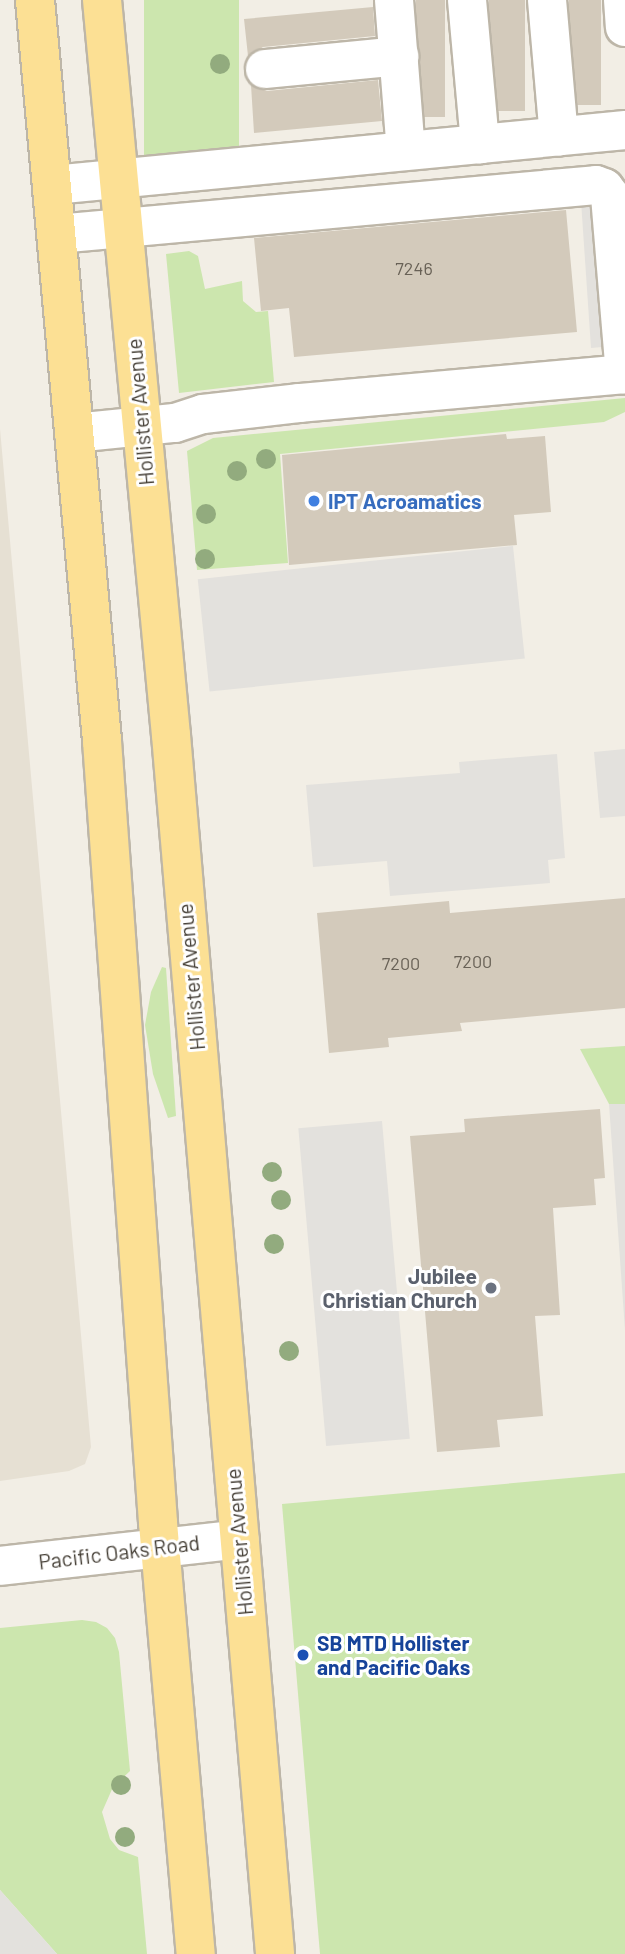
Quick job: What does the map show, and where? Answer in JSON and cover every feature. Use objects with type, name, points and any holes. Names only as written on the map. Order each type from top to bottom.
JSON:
[{"type":"main road","points":[[35,0],[111,851],[160,1546],[196,1954]]},
{"type":"main road","name":"Hollister Avenue","points":[[102,0],[171,735],[275,1954]]},
{"type":"street","points":[[394,0],[406,151]]},
{"type":"street","points":[[467,0],[480,144]]},
{"type":"street","points":[[547,0],[559,136]]},
{"type":"street","points":[[623,0],[625,27]]},
{"type":"street","points":[[265,69],[399,56]]},
{"type":"street","points":[[53,185],[625,130]]},
{"type":"street","points":[[57,234],[596,185],[604,188],[610,196],[625,374],[300,403],[202,414],[175,423],[74,433]]},
{"type":"street","name":"Pacific Oaks Road","points":[[0,1566],[239,1539]]},
{"type":"shaded area","points":[[625,194],[625,345],[591,348],[581,201]]},
{"type":"shaded area","points":[[0,429],[91,1447],[85,1464],[69,1471],[0,1481]]},
{"type":"shaded area","points":[[513,546],[525,658],[210,692],[198,579]]},
{"type":"shaded area","points":[[625,749],[625,816],[600,818],[594,752]]},
{"type":"shaded area","points":[[557,754],[565,858],[548,860],[550,883],[390,896],[387,861],[313,867],[306,785],[460,773],[459,762]]},
{"type":"shaded area","points":[[609,1104],[625,1104],[625,1330]]},
{"type":"shaded area","points":[[382,1121],[410,1439],[326,1446],[298,1128]]},
{"type":"shaded area","points":[[0,1890],[57,1954],[0,1954]]},
{"type":"green space","points":[[144,0],[239,0],[239,155],[144,155]]},
{"type":"green space","points":[[189,251],[198,256],[205,289],[242,281],[243,301],[256,312],[268,311],[274,382],[179,393],[166,254]]},
{"type":"green space","points":[[625,398],[625,412],[604,422],[280,454],[288,563],[197,570],[187,451],[213,438]]},
{"type":"green space","points":[[162,967],[166,968],[176,1116],[168,1118],[153,1074],[145,1025],[151,992]]},
{"type":"green space","points":[[625,1046],[625,1104],[609,1104],[580,1049]]},
{"type":"green space","points":[[625,1473],[625,1954],[320,1954],[282,1504]]},
{"type":"green space","points":[[82,1620],[96,1622],[107,1628],[115,1638],[119,1652],[130,1771],[113,1787],[102,1812],[110,1839],[119,1850],[138,1857],[147,1954],[57,1954],[0,1890],[0,1628]]},
{"type":"building","points":[[416,0],[445,0],[445,117],[416,117]]},
{"type":"building","points":[[489,0],[525,0],[525,111],[489,111]]},
{"type":"building","points":[[569,0],[601,0],[601,105],[569,105]]},
{"type":"building","points":[[373,7],[375,36],[263,47],[248,56],[244,19]]},
{"type":"building","points":[[378,80],[382,121],[254,133],[251,85],[267,91]]},
{"type":"building","points":[[566,210],[577,332],[294,357],[289,308],[261,311],[254,238]]},
{"type":"building","points":[[506,434],[507,439],[545,436],[551,512],[514,515],[517,545],[289,565],[282,455]]},
{"type":"building","points":[[625,898],[625,1008],[460,1023],[462,1031],[388,1038],[389,1047],[329,1053],[317,913],[449,901],[450,913]]},
{"type":"building","name":"Jubilee Christian Church","points":[[600,1109],[605,1178],[594,1179],[596,1205],[553,1208],[560,1315],[535,1316],[543,1416],[497,1420],[500,1447],[437,1452],[410,1136],[465,1132],[464,1119]]},
{"type":"place","name":"IPT Acroamatics","points":[[314,501]]},
{"type":"place","name":"Jubilee Christian Church","points":[[491,1288]]},
{"type":"place","name":"SB MTD Hollister and Pacific Oaks","points":[[303,1655]]}]
